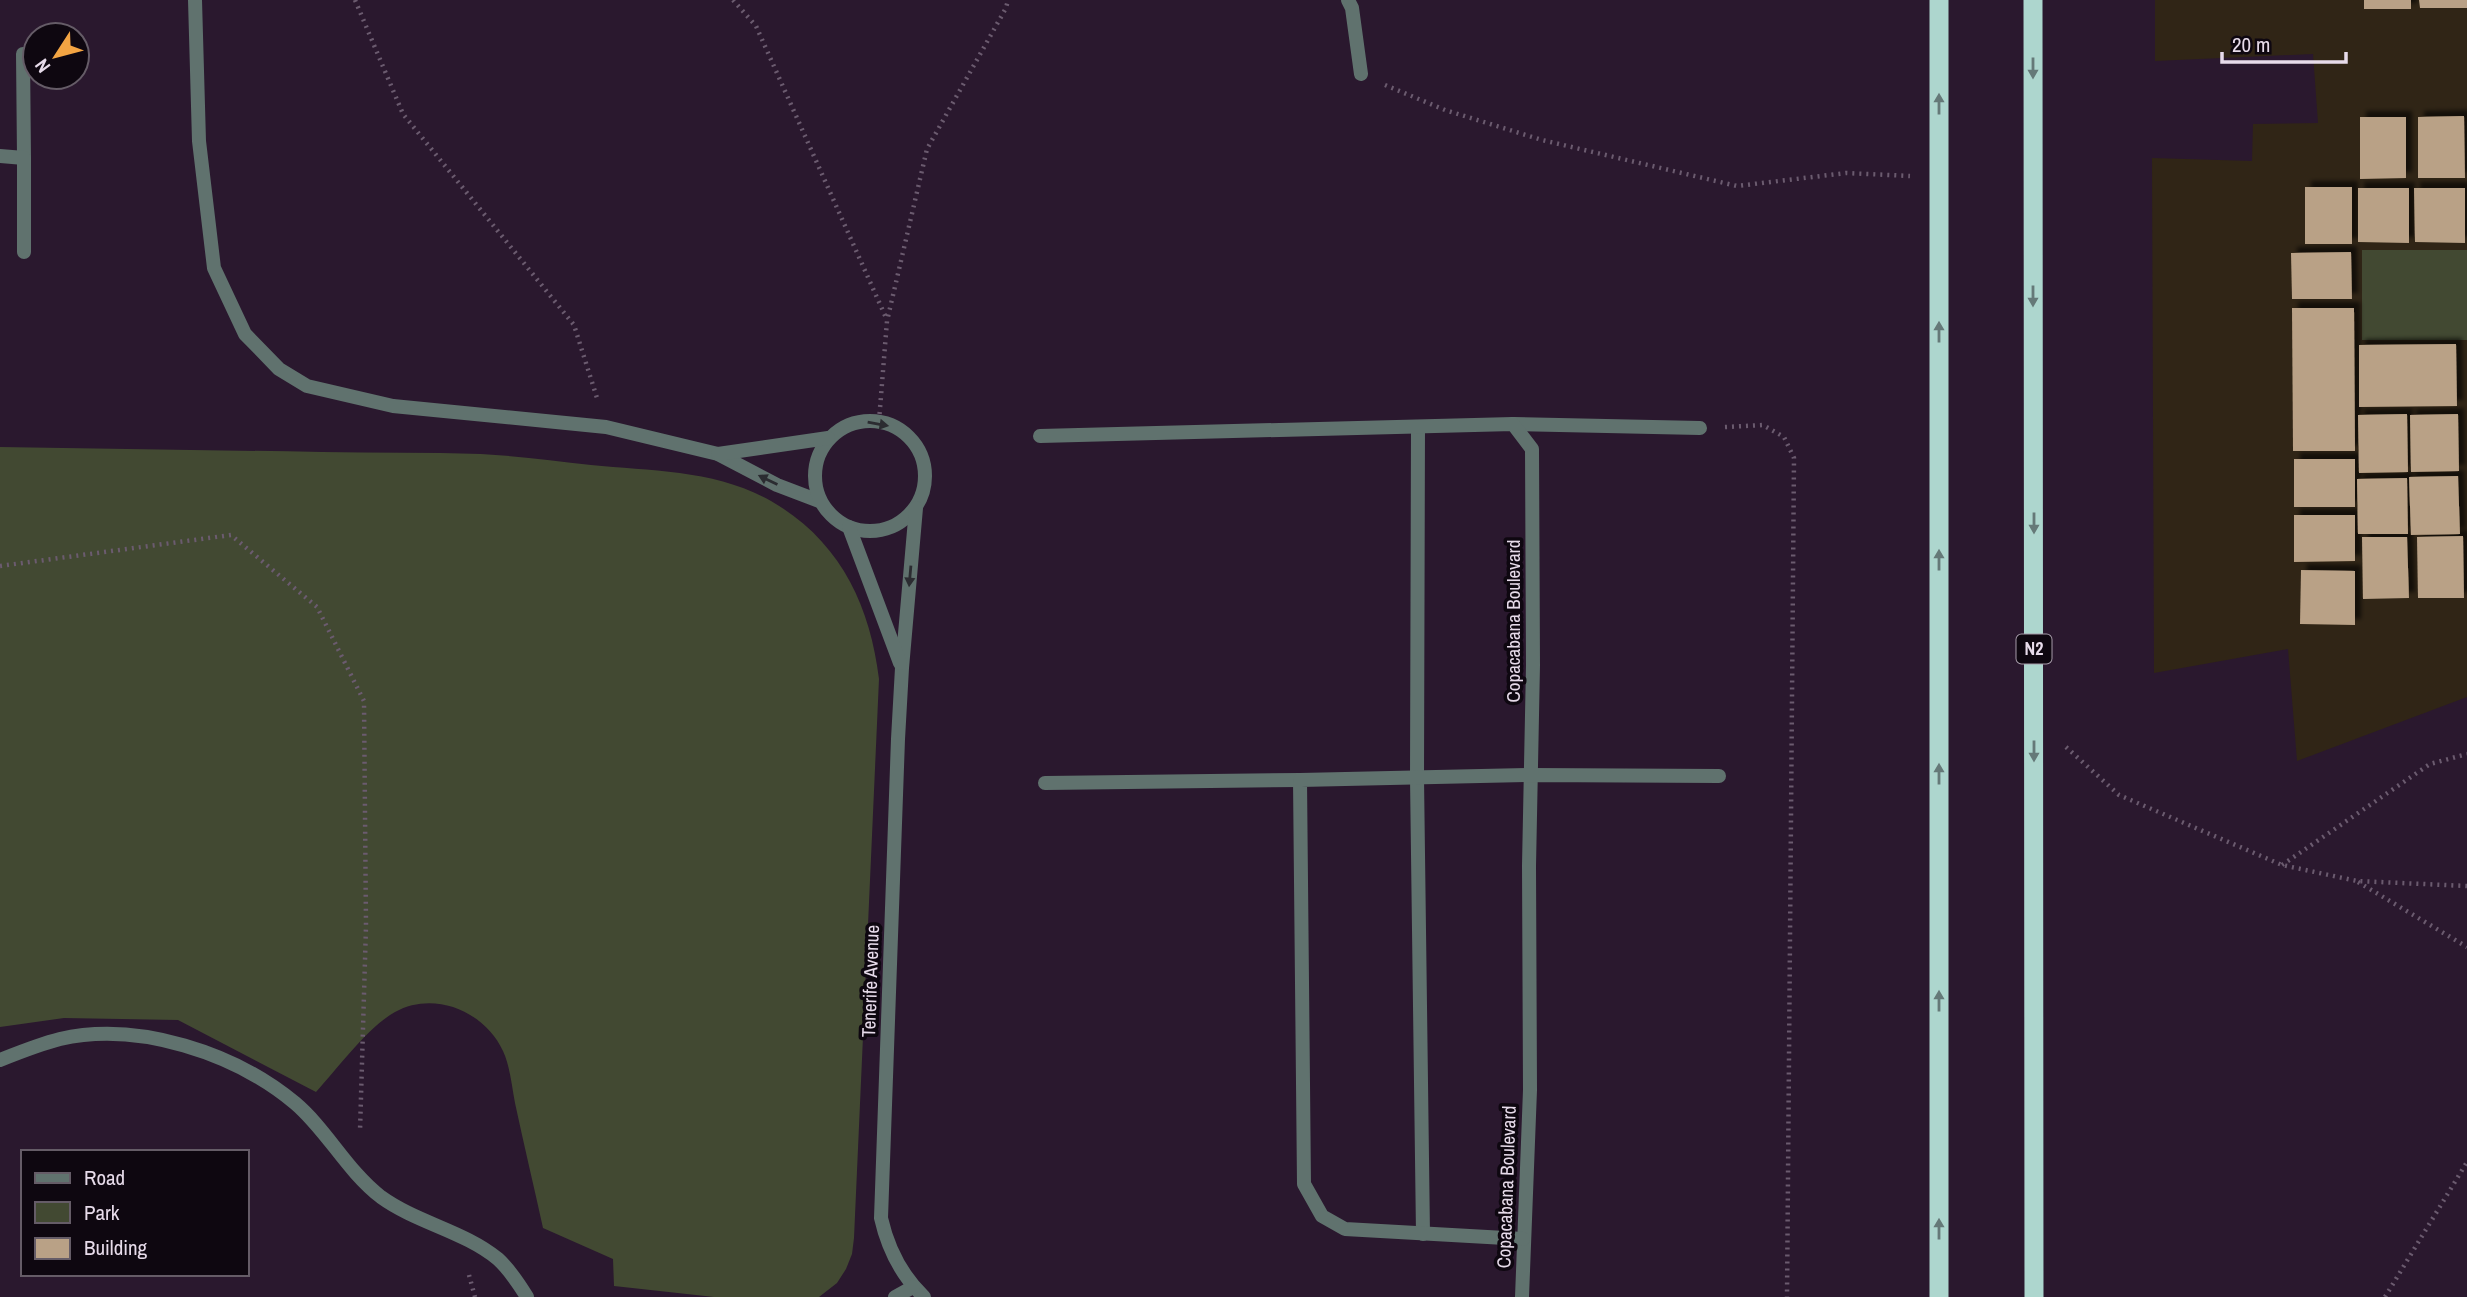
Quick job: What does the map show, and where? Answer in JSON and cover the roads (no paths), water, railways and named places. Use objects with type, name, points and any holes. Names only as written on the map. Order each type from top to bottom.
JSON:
[{"type":"highway","points":[[1939,0],[1940,1297]]},
{"type":"highway","name":"N2","points":[[2033,0],[2034,1297]]},
{"type":"street","points":[[195,0],[199,141],[214,268],[245,334],[279,369],[307,386],[393,405],[607,427],[719,454],[777,485],[819,501]]},
{"type":"street","points":[[1348,0],[1352,8],[1361,74]]},
{"type":"street","points":[[23,91],[24,252]]},
{"type":"street","points":[[0,156],[24,158]]},
{"type":"street","points":[[719,454],[828,438],[851,423],[879,421],[904,432],[921,454],[925,482],[916,508],[897,525],[873,532],[849,527],[831,517],[819,501],[814,468],[828,438]]},
{"type":"street","points":[[1041,436],[1513,424],[1700,428]]},
{"type":"street","name":"Copacabana Boulevard","points":[[1513,424],[1532,449],[1530,1090],[1522,1239],[1522,1297]]},
{"type":"street","points":[[1418,427],[1417,778],[1423,1234]]},
{"type":"street","name":"Tenerife Avenue","points":[[895,1297],[918,1292],[893,1256],[881,1218],[902,668],[916,508]]},
{"type":"street","name":"Tenerife Avenue","points":[[849,527],[902,668]]},
{"type":"street","points":[[1045,783],[1531,775],[1719,776]]},
{"type":"street","points":[[1300,780],[1304,1184],[1322,1216],[1345,1229],[1522,1239]]},
{"type":"street","points":[[0,1060],[62,1039],[101,1034],[168,1040],[192,1047],[236,1067],[294,1102],[320,1128],[359,1177],[379,1195],[399,1209],[471,1242],[498,1259],[527,1297]]}]
